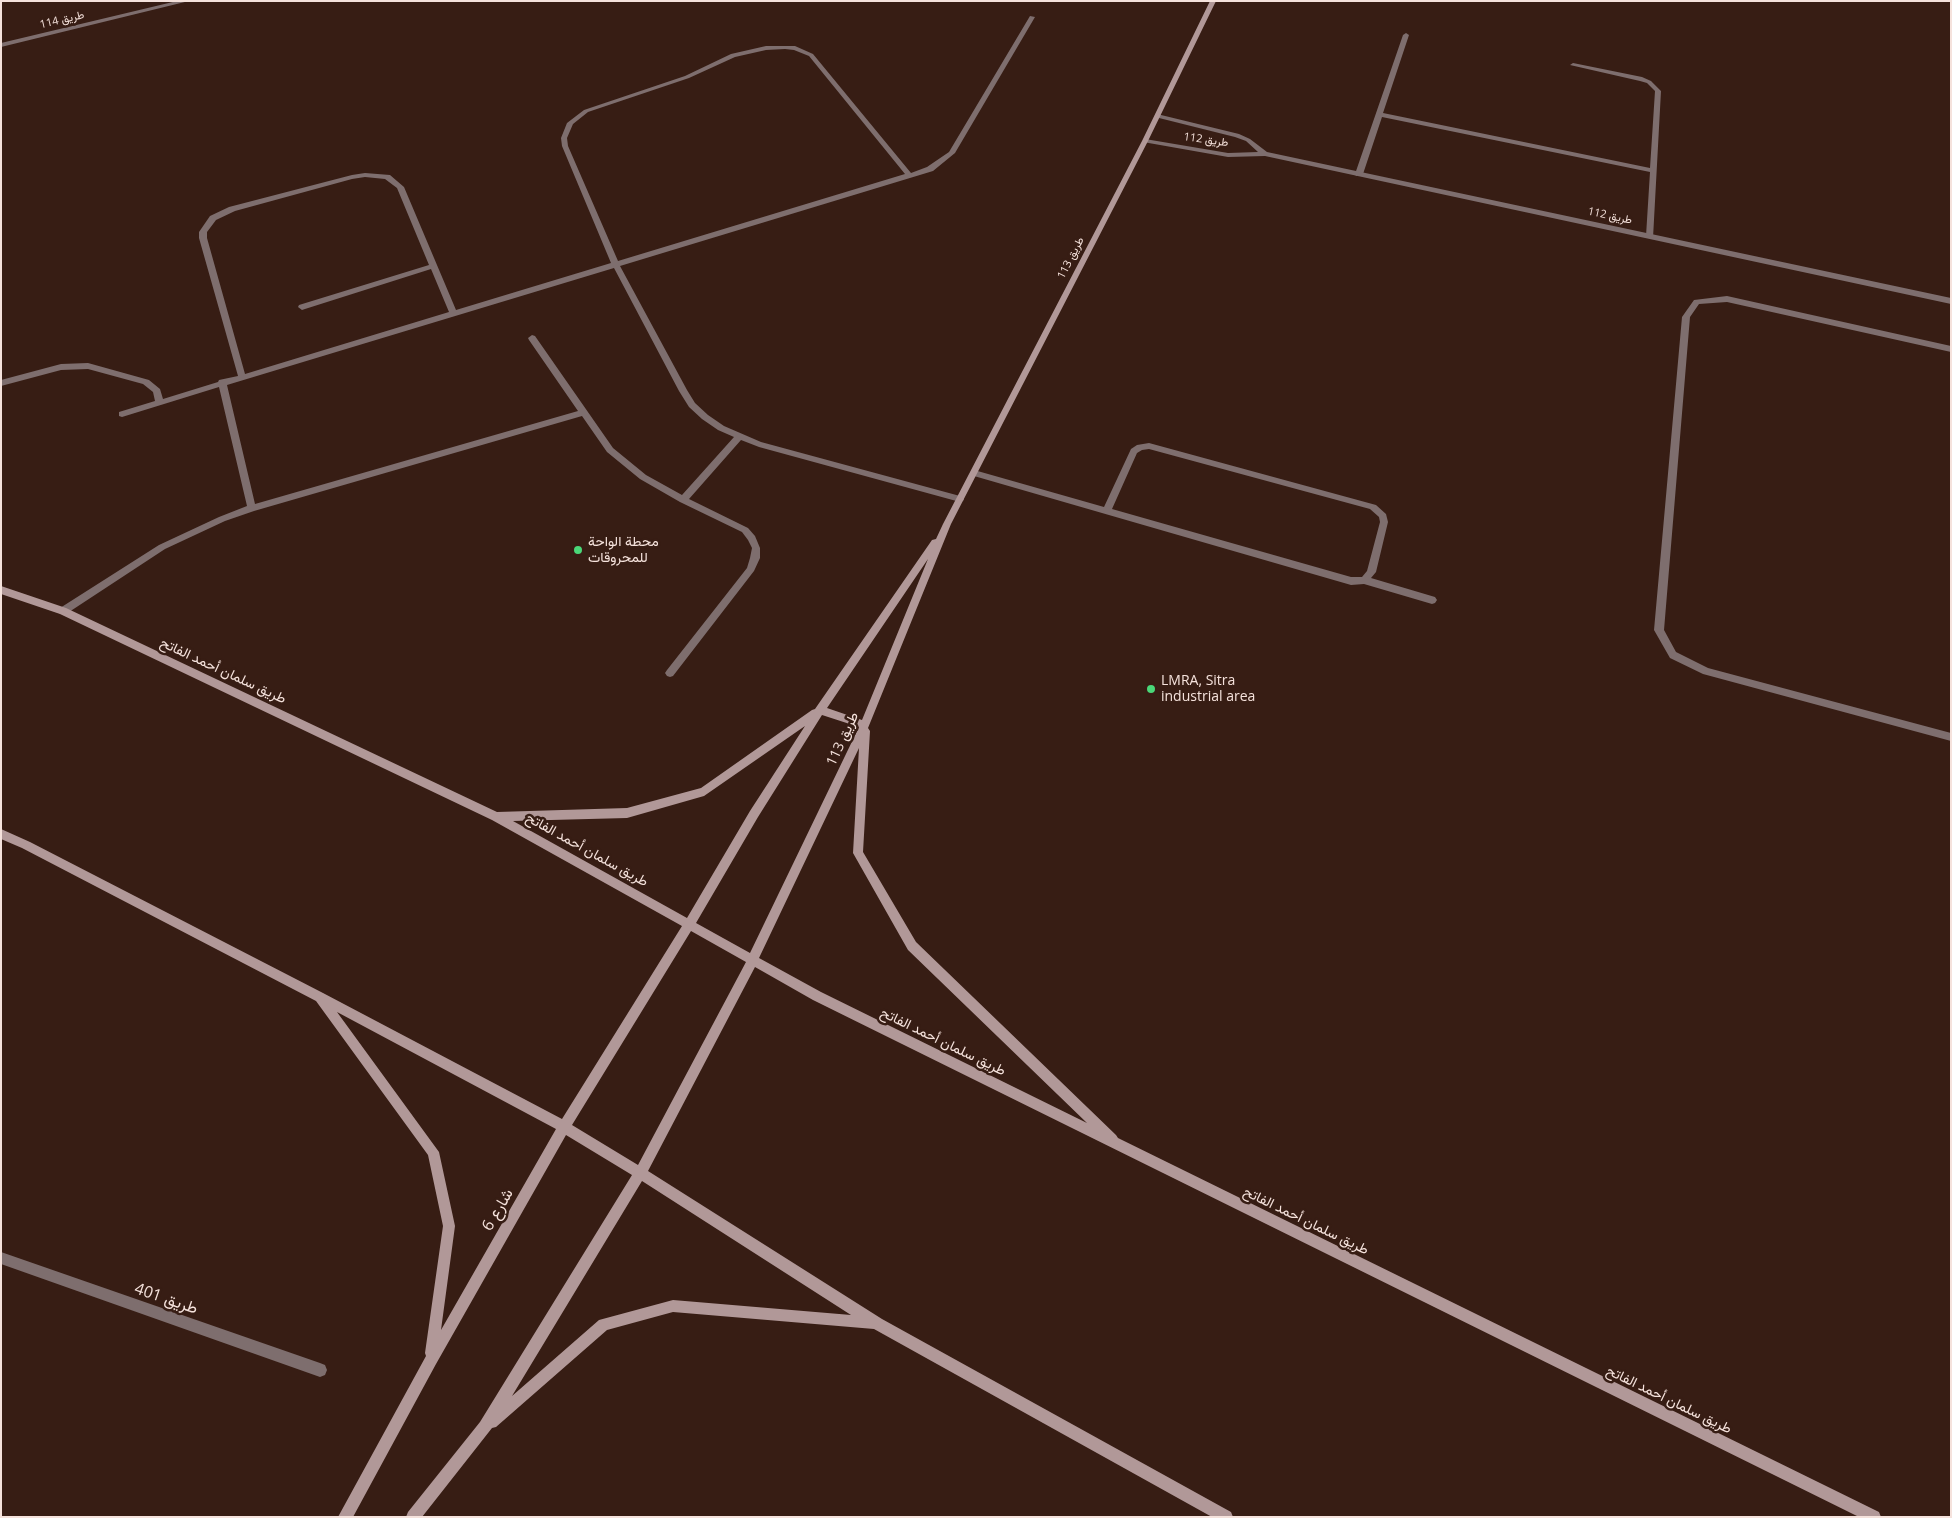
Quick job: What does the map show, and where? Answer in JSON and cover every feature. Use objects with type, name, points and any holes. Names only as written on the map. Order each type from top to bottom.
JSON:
[{"type":"street","name":"طريق 114","points":[[1,45],[186,1]]},
{"type":"street","name":"طريق 113","points":[[752,961],[865,724],[947,524],[1145,141],[1213,1]]},
{"type":"street","points":[[122,414],[222,382],[930,169],[952,153],[1032,17]]},
{"type":"street","points":[[1359,174],[1406,35]]},
{"type":"street","points":[[909,175],[811,55],[795,48],[776,46],[732,55],[687,77],[586,111],[570,123],[565,131],[565,146],[616,265],[692,404],[705,417],[720,428],[739,437],[960,499]]},
{"type":"street","points":[[1573,65],[1642,79],[1658,91],[1650,236]]},
{"type":"street","points":[[1379,114],[1654,171]]},
{"type":"street","name":"طريق 112","points":[[1157,116],[1237,135],[1248,140],[1264,154]]},
{"type":"street","name":"طريق 112","points":[[1145,141],[1228,155],[1264,154],[1951,301]]},
{"type":"street","points":[[242,377],[203,238],[203,232],[207,225],[222,213],[232,209],[352,177],[364,175],[387,177],[400,187],[453,313]]},
{"type":"street","points":[[302,307],[433,266]]},
{"type":"street","points":[[1951,349],[1727,299],[1697,302],[1686,317],[1659,630],[1673,655],[1706,671],[1951,737]]},
{"type":"street","points":[[532,338],[610,450],[643,477],[683,500],[745,530],[752,538],[756,548],[755,558],[750,569],[670,673]]},
{"type":"street","points":[[1,383],[60,367],[88,366],[146,382],[157,391],[158,402]]},
{"type":"street","points":[[222,382],[252,508]]},
{"type":"street","points":[[63,612],[162,548],[214,522],[252,508],[584,412]]},
{"type":"street","points":[[683,500],[739,437]]},
{"type":"street","points":[[1107,510],[1134,451],[1140,447],[1149,446],[1373,507],[1384,516],[1384,522],[1371,572],[1364,580]]},
{"type":"street","points":[[974,473],[1352,580],[1364,580],[1432,600]]},
{"type":"street","name":"طريق 113","points":[[689,924],[754,814],[820,710],[947,524]]},
{"type":"street","name":"طريق سلمان أحمد الفاتح","points":[[1,590],[63,612],[496,817],[817,996],[1874,1517]]},
{"type":"street","points":[[496,817],[628,813],[704,792],[820,710],[865,724],[858,853],[912,946],[1118,1146]]},
{"type":"street","points":[[1,834],[34,849],[319,997],[564,1127],[640,1173],[877,1324],[1226,1517]]},
{"type":"street","name":"شارع 6","points":[[345,1517],[430,1359],[564,1127],[689,924]]},
{"type":"street","points":[[413,1517],[484,1427],[640,1173],[752,961]]},
{"type":"street","points":[[319,997],[433,1152],[450,1226],[430,1359]]},
{"type":"street","name":"طريق 401","points":[[1,1258],[320,1370]]},
{"type":"street","points":[[484,1427],[604,1325],[673,1306],[877,1324]]},
{"type":"place","name":"محطة الواحة للمحروقات","points":[[578,550]]},
{"type":"place","name":"LMRA, Sitra industrial area","points":[[1151,689]]}]
